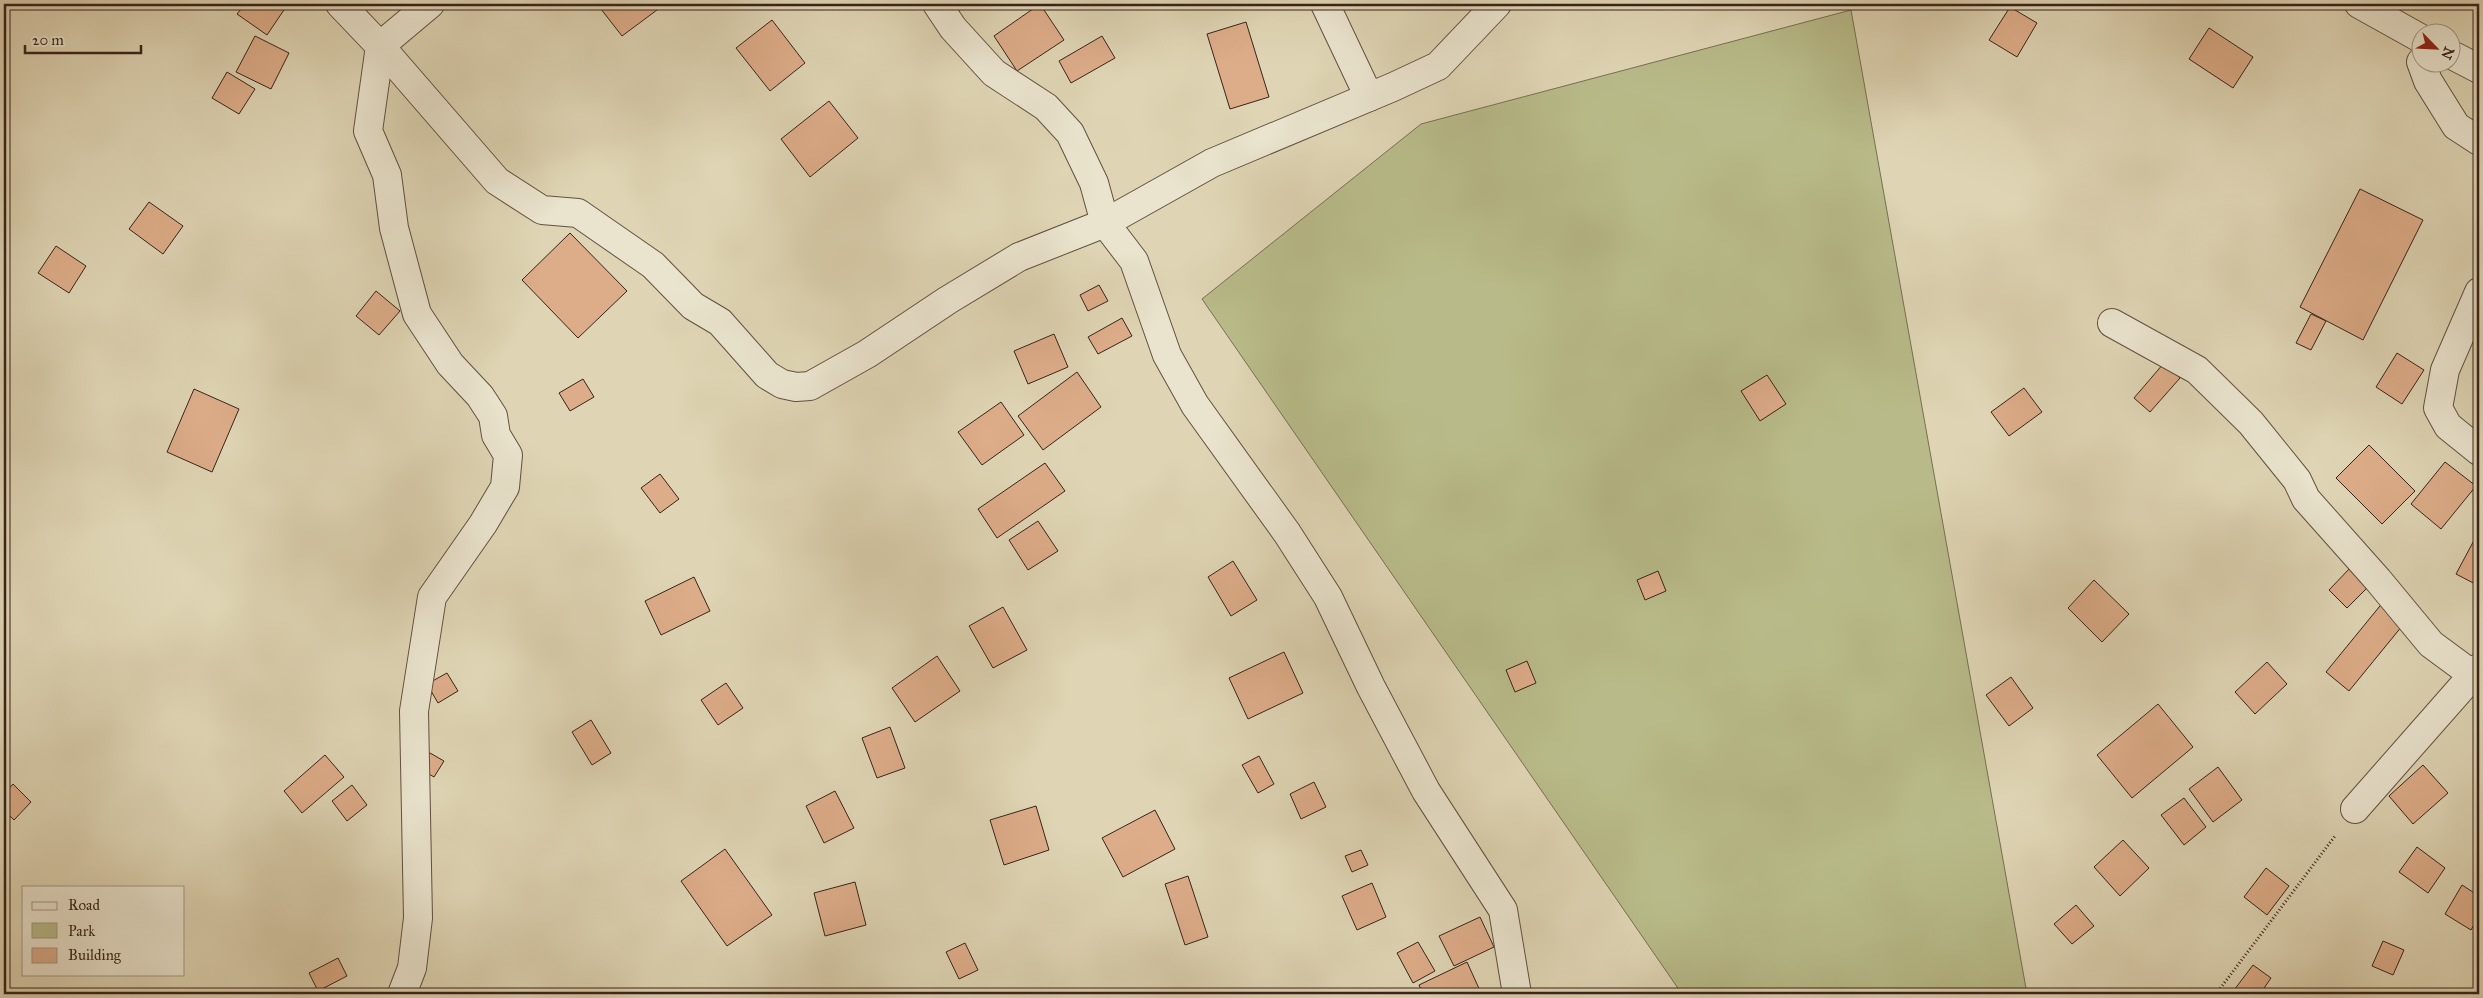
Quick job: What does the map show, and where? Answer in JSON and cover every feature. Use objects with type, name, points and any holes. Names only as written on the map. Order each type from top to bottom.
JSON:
[{"type":"street","points":[[340,4],[380,46],[497,181],[542,210],[578,213],[654,265],[693,306],[720,322],[767,375],[782,384],[796,387],[810,386],[867,354],[948,300],[1019,257],[1105,223],[1212,162],[1369,97],[1438,66],[1497,4]]},
{"type":"street","points":[[402,994],[412,968],[418,918],[414,712],[432,597],[483,524],[505,487],[508,455],[496,435],[493,416],[480,396],[450,364],[417,314],[394,228],[387,175],[368,131],[380,46],[430,4]]},
{"type":"street","points":[[937,4],[953,28],[994,72],[1046,108],[1070,133],[1094,183],[1105,223],[1134,261],[1167,355],[1194,405],[1287,532],[1328,597],[1371,687],[1426,791],[1503,910],[1517,994]]},
{"type":"street","points":[[1325,4],[1369,97]]},
{"type":"street","points":[[2359,4],[2410,32]]},
{"type":"street","points":[[2460,59],[2479,69]]},
{"type":"street","points":[[2425,72],[2428,81],[2456,126],[2479,141]]},
{"type":"street","points":[[2479,292],[2446,370],[2438,408],[2448,426],[2479,451]]},
{"type":"street","points":[[2112,323],[2197,370],[2251,422],[2297,480],[2306,499],[2378,580],[2431,644],[2476,672],[2354,809]]},
{"type":"path","points":[[2216,994],[2354,809]]},
{"type":"green space","points":[[1851,10],[2027,994],[1682,994],[1202,299],[1421,124]]},
{"type":"building","points":[[245,4],[288,4],[267,35],[237,14]]},
{"type":"building","points":[[597,4],[665,4],[622,36]]},
{"type":"building","points":[[1040,4],[1064,40],[1017,71],[994,36]]},
{"type":"building","points":[[1205,4],[1220,4],[1207,9]]},
{"type":"building","points":[[2010,7],[2037,23],[2017,57],[1989,40]]},
{"type":"building","points":[[772,20],[805,63],[770,91],[736,48]]},
{"type":"building","points":[[1246,22],[1269,97],[1230,109],[1207,34]]},
{"type":"building","points":[[2209,28],[2253,57],[2233,88],[2189,59]]},
{"type":"building","points":[[255,36],[289,53],[271,89],[236,72]]},
{"type":"building","points":[[1102,36],[1115,58],[1071,83],[1059,61]]},
{"type":"building","points":[[227,72],[255,89],[239,114],[212,98]]},
{"type":"building","points":[[829,101],[858,138],[810,177],[781,139]]},
{"type":"building","points":[[2360,189],[2423,220],[2363,340],[2300,307]]},
{"type":"building","points":[[149,202],[183,226],[163,254],[129,229]]},
{"type":"building","points":[[570,233],[627,291],[578,338],[522,280]]},
{"type":"building","points":[[56,246],[86,266],[69,293],[38,273]]},
{"type":"building","points":[[1099,285],[1108,301],[1088,311],[1080,295]]},
{"type":"building","points":[[376,291],[400,311],[379,335],[356,316]]},
{"type":"building","points":[[2311,314],[2326,321],[2311,350],[2296,343]]},
{"type":"building","points":[[1122,318],[1132,336],[1098,354],[1088,337]]},
{"type":"building","points":[[1054,334],[1068,367],[1028,384],[1014,351]]},
{"type":"building","points":[[2397,353],[2424,370],[2402,404],[2376,387]]},
{"type":"building","points":[[2164,363],[2180,378],[2150,412],[2134,398]]},
{"type":"building","points":[[1077,372],[1101,407],[1043,450],[1018,416]]},
{"type":"building","points":[[1767,375],[1786,404],[1760,421],[1741,391]]},
{"type":"building","points":[[583,379],[594,397],[570,411],[559,393]]},
{"type":"building","points":[[2024,388],[2042,412],[2009,436],[1991,412]]},
{"type":"building","points":[[194,389],[239,409],[212,472],[167,452]]},
{"type":"building","points":[[1001,402],[1024,435],[982,465],[958,432]]},
{"type":"building","points":[[2369,445],[2415,491],[2382,524],[2336,478]]},
{"type":"building","points":[[2445,462],[2476,486],[2441,529],[2411,504]]},
{"type":"building","points":[[1045,463],[1065,491],[997,538],[978,509]]},
{"type":"building","points":[[660,474],[679,499],[660,513],[641,488]]},
{"type":"building","points":[[1038,521],[1058,551],[1028,570],[1009,540]]},
{"type":"building","points":[[2479,531],[2479,586],[2456,574]]},
{"type":"building","points":[[1233,561],[1257,600],[1231,616],[1208,577]]},
{"type":"building","points":[[2350,568],[2369,586],[2347,608],[2329,590]]},
{"type":"building","points":[[1658,571],[1666,591],[1645,600],[1637,580]]},
{"type":"building","points":[[694,577],[710,611],[661,635],[645,601]]},
{"type":"building","points":[[2094,580],[2129,614],[2102,642],[2068,608]]},
{"type":"building","points":[[2384,601],[2407,620],[2349,691],[2326,672]]},
{"type":"building","points":[[1003,607],[1027,650],[993,668],[969,626]]},
{"type":"building","points":[[1284,652],[1303,693],[1248,719],[1229,678]]},
{"type":"building","points":[[937,656],[960,691],[915,722],[892,688]]},
{"type":"building","points":[[1527,661],[1536,683],[1515,692],[1506,670]]},
{"type":"building","points":[[2267,662],[2287,684],[2255,714],[2235,692]]},
{"type":"building","points":[[447,673],[458,691],[438,703],[427,684]]},
{"type":"building","points":[[2011,677],[2033,708],[2009,726],[1986,695]]},
{"type":"building","points":[[726,683],[743,708],[718,725],[701,700]]},
{"type":"building","points":[[2158,704],[2193,747],[2132,798],[2097,755]]},
{"type":"building","points":[[591,720],[611,753],[592,765],[572,732]]},
{"type":"building","points":[[890,727],[905,768],[877,778],[862,738]]},
{"type":"building","points":[[430,753],[444,761],[434,777],[420,769]]},
{"type":"building","points":[[325,755],[344,777],[302,813],[284,791]]},
{"type":"building","points":[[1259,756],[1274,784],[1258,793],[1242,765]]},
{"type":"building","points":[[2423,765],[2448,793],[2413,824],[2389,796]]},
{"type":"building","points":[[2218,767],[2242,800],[2213,822],[2189,789]]},
{"type":"building","points":[[1314,782],[1326,807],[1301,819],[1290,794]]},
{"type":"building","points":[[13,784],[31,802],[14,820],[4,810],[4,794]]},
{"type":"building","points":[[352,785],[367,805],[347,821],[332,801]]},
{"type":"building","points":[[835,791],[854,828],[824,843],[806,806]]},
{"type":"building","points":[[2184,798],[2206,827],[2184,845],[2161,815]]},
{"type":"building","points":[[1036,806],[1049,850],[1004,865],[990,820]]},
{"type":"building","points":[[1155,810],[1175,849],[1123,877],[1102,838]]},
{"type":"building","points":[[2123,840],[2149,868],[2120,896],[2094,867]]},
{"type":"building","points":[[2417,847],[2445,868],[2428,893],[2399,872]]},
{"type":"building","points":[[725,849],[772,915],[727,946],[681,881]]},
{"type":"building","points":[[1361,850],[1368,865],[1352,872],[1345,856]]},
{"type":"building","points":[[2266,868],[2289,886],[2267,915],[2244,897]]},
{"type":"building","points":[[1188,876],[1208,937],[1185,945],[1165,884]]},
{"type":"building","points":[[855,882],[866,925],[825,936],[814,893]]},
{"type":"building","points":[[1372,883],[1386,917],[1357,930],[1342,896]]},
{"type":"building","points":[[2462,885],[2479,896],[2479,916],[2471,930],[2445,914]]},
{"type":"building","points":[[2076,905],[2094,926],[2072,944],[2054,924]]},
{"type":"building","points":[[1480,917],[1494,947],[1454,966],[1439,936]]},
{"type":"building","points":[[2383,941],[2404,950],[2393,975],[2372,966]]},
{"type":"building","points":[[1418,942],[1435,971],[1413,983],[1397,953]]},
{"type":"building","points":[[965,943],[978,970],[959,979],[946,952]]},
{"type":"building","points":[[338,958],[347,976],[318,991],[309,973]]},
{"type":"building","points":[[1467,962],[1481,993],[1423,994],[1419,985]]},
{"type":"building","points":[[2253,965],[2271,978],[2260,994],[2231,994]]}]
